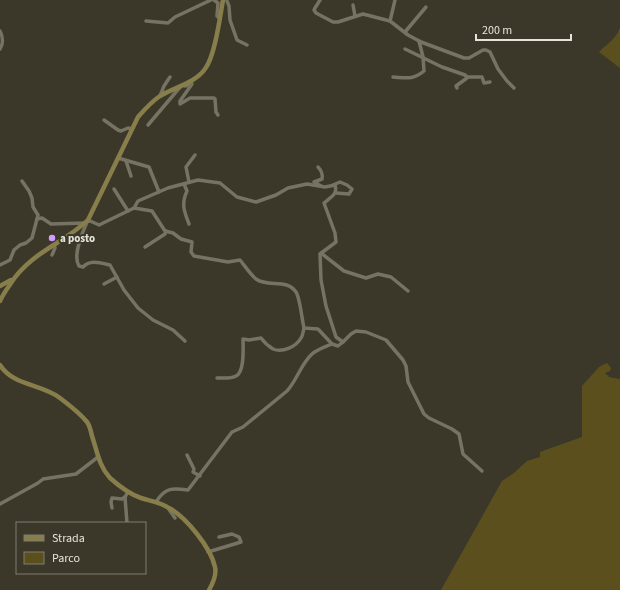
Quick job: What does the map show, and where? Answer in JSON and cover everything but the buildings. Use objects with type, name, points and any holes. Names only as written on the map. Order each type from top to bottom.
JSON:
[{"type":"main road","points":[[0,301],[1,289],[13,280],[28,262],[75,231],[86,221],[138,117],[148,105],[160,96],[195,79],[205,69],[211,58],[219,18],[225,0]]},
{"type":"main road","points":[[0,365],[5,372],[14,378],[51,392],[78,413],[88,423],[100,463],[107,474],[128,492],[168,507],[182,518],[203,543],[215,567],[215,574],[209,590]]},
{"type":"street","points":[[146,20],[168,24],[175,17],[211,0]]},
{"type":"street","points":[[214,0],[218,2],[217,16],[219,18]]},
{"type":"street","points":[[225,0],[229,6],[230,20],[237,40],[246,45]]},
{"type":"street","points":[[320,0],[314,10],[316,13],[333,22],[338,22],[363,14],[390,21],[419,41],[464,58],[469,58],[480,51],[486,50],[490,52],[498,68],[514,88]]},
{"type":"street","points":[[390,21],[395,0]]},
{"type":"street","points":[[353,4],[355,16]]},
{"type":"street","points":[[405,32],[426,7]]},
{"type":"street","points":[[0,31],[2,35],[2,46],[0,49]]},
{"type":"street","points":[[393,77],[416,77],[424,70],[423,57],[419,41]]},
{"type":"street","points":[[405,50],[468,78],[482,77],[484,83],[490,82]]},
{"type":"street","points":[[457,88],[456,86],[466,79],[466,76]]},
{"type":"street","points":[[160,96],[170,77]]},
{"type":"street","points":[[148,125],[181,86],[192,84],[180,101],[180,104],[190,98],[214,98],[216,112],[218,114]]},
{"type":"street","points":[[104,120],[120,131],[128,128],[132,129]]},
{"type":"street","points":[[188,182],[186,167],[195,154]]},
{"type":"street","points":[[118,158],[149,167],[159,192]]},
{"type":"street","points":[[126,161],[131,176]]},
{"type":"street","points":[[318,167],[322,172],[322,179],[314,182],[322,186]]},
{"type":"street","points":[[0,264],[10,260],[14,250],[32,238],[37,219],[38,215],[33,207],[32,198],[22,180]]},
{"type":"street","points":[[37,219],[42,218],[51,224],[86,221],[99,225],[134,208],[138,201],[168,188],[198,180],[220,183],[237,197],[256,202],[276,195],[288,188],[307,184],[322,186],[333,185],[340,182],[352,189],[349,194],[336,193],[324,203],[335,234],[336,242],[321,253]]},
{"type":"street","points":[[184,184],[187,191],[183,200],[183,205],[189,224]]},
{"type":"street","points":[[333,185],[335,185],[337,190],[336,193]]},
{"type":"street","points":[[114,189],[128,211]]},
{"type":"street","points":[[134,208],[153,211],[155,217],[166,231],[173,233],[181,239],[192,242],[191,252],[194,256],[228,262],[240,260],[258,280],[266,283],[286,284],[296,292],[299,298],[304,328],[302,337],[295,345],[277,350],[268,346],[261,338],[249,340],[243,339],[242,365],[239,374],[228,378],[217,378]]},
{"type":"street","points":[[86,221],[77,252],[79,266],[83,267],[86,263],[98,262],[110,265],[124,290],[138,308],[153,320],[173,330],[185,341]]},
{"type":"street","points":[[145,247],[165,234],[166,231]]},
{"type":"street","points":[[52,255],[55,248],[54,244]]},
{"type":"street","points":[[321,253],[344,270],[366,278],[378,274],[392,277],[408,291]]},
{"type":"street","points":[[321,253],[321,280],[326,306],[336,337],[343,342]]},
{"type":"street","points":[[104,284],[117,278]]},
{"type":"street","points":[[304,328],[318,329],[332,344],[338,346],[350,334],[356,331],[366,332],[386,340],[403,360],[407,371],[408,382],[424,414],[459,434],[463,454],[482,471]]},
{"type":"street","points":[[156,502],[163,493],[173,488],[188,490],[232,432],[242,427],[286,391],[293,384],[311,355],[332,344]]},
{"type":"street","points":[[187,455],[194,469],[193,472],[200,476]]},
{"type":"street","points":[[0,504],[43,479],[76,474],[98,457]]},
{"type":"street","points":[[127,522],[125,497],[128,492]]},
{"type":"street","points":[[112,508],[112,498],[122,499],[125,497]]},
{"type":"street","points":[[168,507],[175,518]]},
{"type":"street","points":[[208,552],[241,542],[239,537],[232,534],[219,537]]},
{"type":"green space","points":[[620,27],[620,68],[599,52],[614,37],[619,31]]},
{"type":"green space","points":[[607,363],[611,368],[610,371],[605,373],[609,377],[620,379],[620,590],[441,590],[502,481],[514,473],[527,461],[540,457],[540,452],[582,437],[582,386],[599,367]]},
{"type":"place","name":"a posto","points":[[52,238]]}]
